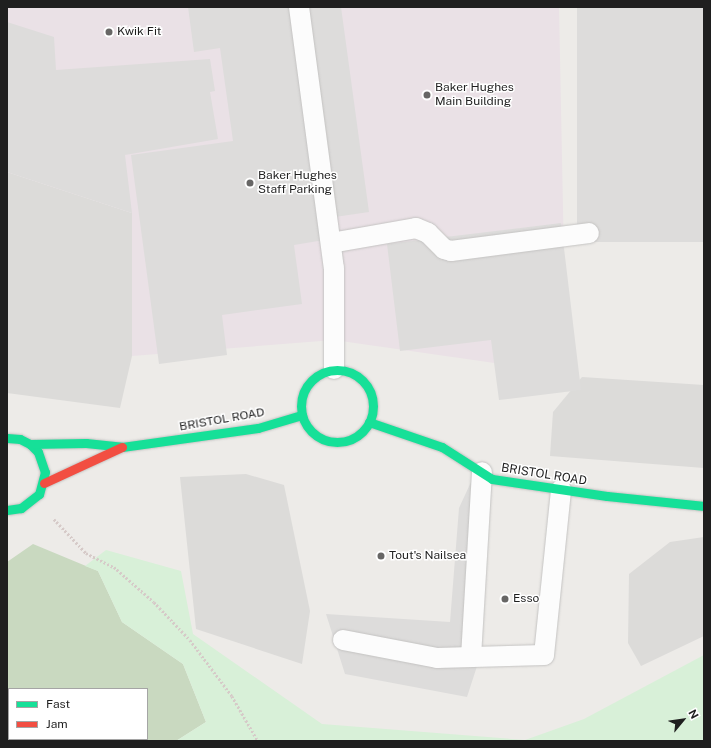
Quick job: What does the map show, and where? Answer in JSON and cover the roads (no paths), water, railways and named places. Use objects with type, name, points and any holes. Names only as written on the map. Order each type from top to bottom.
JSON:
[{"type":"main road","points":[[334,369],[355,374],[370,390],[373,412],[369,422],[362,432],[352,439],[328,441],[316,435],[302,415],[301,403],[311,380],[322,373],[334,369]]},
{"type":"main road","name":"BRISTOL ROAD","points":[[122,448],[258,428],[302,415]]},
{"type":"main road","name":"BRISTOL ROAD","points":[[369,422],[442,447],[492,479],[561,490],[704,506]]},
{"type":"main road","points":[[8,436],[30,444],[86,443],[122,448]]},
{"type":"main road","points":[[30,444],[43,461],[44,484]]},
{"type":"main road","points":[[12,519],[21,508],[31,502],[44,484],[122,448]]},
{"type":"main road","points":[[7,510],[21,508]]},
{"type":"lane","points":[[299,7],[331,243],[335,304],[334,369]]},
{"type":"lane","points":[[331,243],[416,228],[428,233],[444,248],[451,251],[589,233]]},
{"type":"lane","points":[[471,657],[482,472]]},
{"type":"lane","points":[[342,640],[437,658],[544,655],[561,490]]},
{"type":"place","name":"Kwik Fit","points":[[109,32]]},
{"type":"place","name":"Baker Hughes Main Building","points":[[427,95]]},
{"type":"place","name":"Baker Hughes Staff Parking","points":[[250,183]]},
{"type":"place","name":"Tout's Nailsea","points":[[381,556]]},
{"type":"place","name":"Esso","points":[[505,599]]}]
